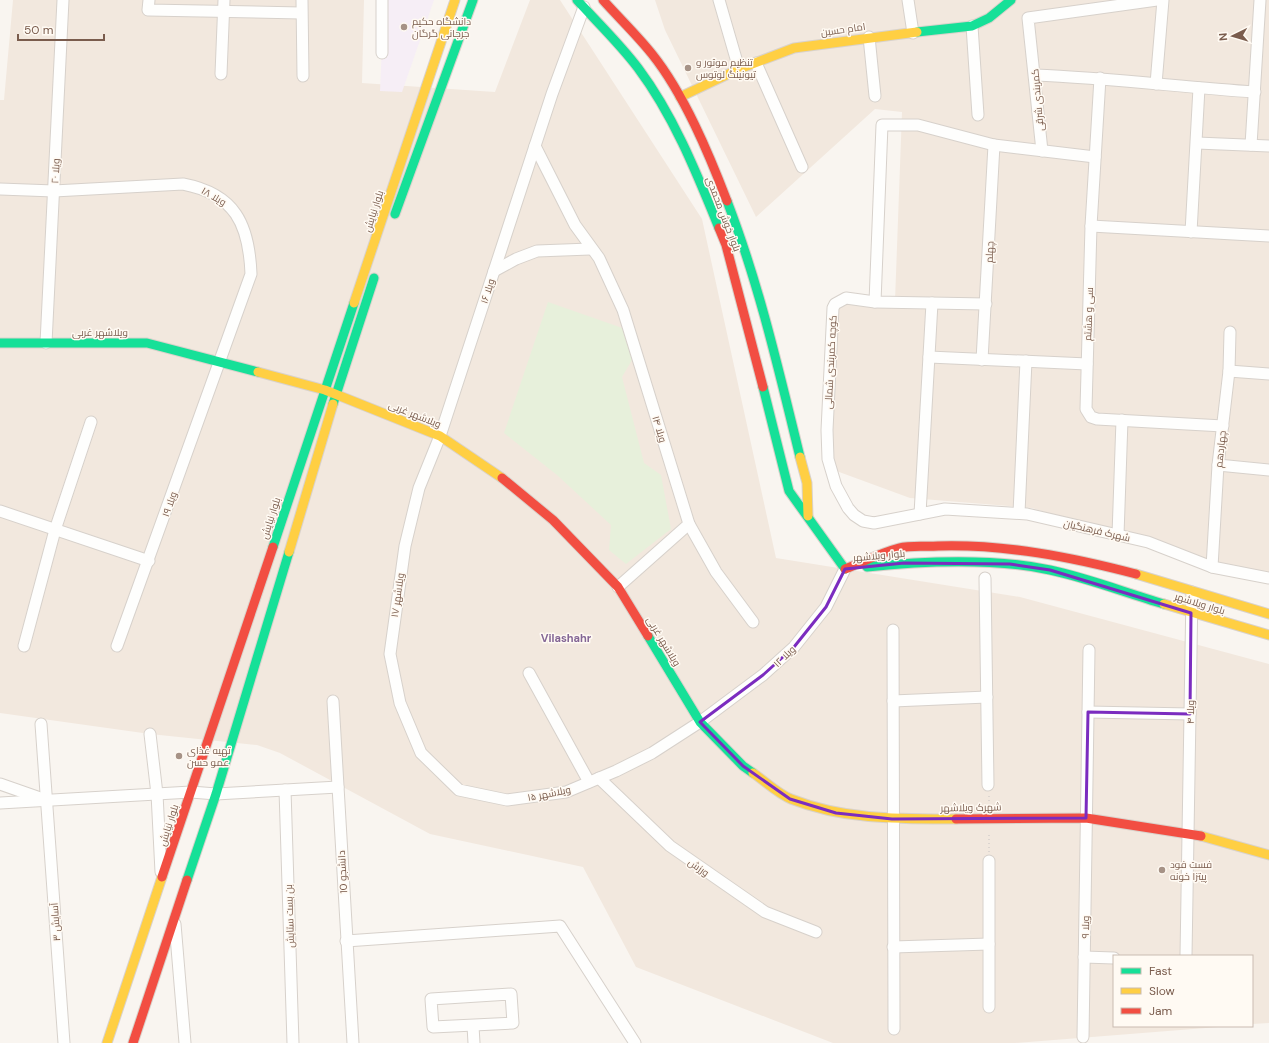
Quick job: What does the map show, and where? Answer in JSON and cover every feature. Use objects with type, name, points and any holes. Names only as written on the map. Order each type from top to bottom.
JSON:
[{"type":"street","name":"ویلا ۲۰","points":[[46,343],[63,0]]},
{"type":"street","points":[[149,0],[148,10],[224,6],[301,12]]},
{"type":"street","points":[[302,0],[303,76]]},
{"type":"street","points":[[382,0],[382,53]]},
{"type":"street","name":"بلوار نیایش","points":[[133,1043],[216,794],[241,675],[276,534],[455,0]]},
{"type":"street","points":[[393,220],[473,0]]},
{"type":"street","name":"بلوار خوش محمدی","points":[[603,0],[653,55],[680,97],[715,170],[744,242],[772,339],[807,483],[808,516]]},
{"type":"street","points":[[719,0],[738,70]]},
{"type":"street","points":[[908,0],[913,33]]},
{"type":"street","name":"امام حسین","points":[[680,97],[738,70],[794,48],[869,36],[913,33],[972,26],[989,18],[1011,0]]},
{"type":"street","name":"کمربندی شرقی","points":[[1042,151],[1028,18],[1157,0]]},
{"type":"street","points":[[1156,84],[1163,0]]},
{"type":"street","points":[[1251,145],[1260,0]]},
{"type":"street","name":"بلوار خوش محمدی","points":[[580,3],[638,68],[662,105],[697,173],[726,245],[753,345],[789,491],[808,516]]},
{"type":"street","name":"۱۶ ویلا","points":[[440,436],[580,3]]},
{"type":"street","points":[[221,74],[224,6]]},
{"type":"street","points":[[972,26],[978,114]]},
{"type":"street","points":[[869,36],[875,96]]},
{"type":"street","points":[[756,63],[802,167]]},
{"type":"street","points":[[1035,75],[1100,78],[1255,92]]},
{"type":"street","name":"سی و هشتم","points":[[1100,78],[1091,226],[1085,404],[1088,414],[1097,419],[1223,426]]},
{"type":"street","points":[[1191,232],[1197,142],[1198,88]]},
{"type":"street","points":[[423,95],[436,101]]},
{"type":"street","points":[[986,304],[875,302],[882,125],[918,125],[994,145],[1095,157]]},
{"type":"street","points":[[1197,142],[1269,146]]},
{"type":"street","name":"چهلم","points":[[982,360],[994,145]]},
{"type":"street","name":"۱۴ ویلا","points":[[535,146],[575,225],[590,249],[598,258],[624,310],[689,524],[716,572],[753,622]]},
{"type":"street","name":"ویلا ۱۸","points":[[0,189],[54,191],[183,184],[200,187],[218,196],[234,208],[242,223],[247,240],[251,274],[219,362]]},
{"type":"street","points":[[1091,226],[1269,236]]},
{"type":"street","points":[[378,231],[387,234]]},
{"type":"street","points":[[494,271],[516,259],[537,251],[590,249]]},
{"type":"street","name":"بلوار نیایش","points":[[107,1043],[190,792],[241,675],[292,541],[336,394],[376,271]]},
{"type":"street","name":"کوچه کمربندی شمالی","points":[[875,302],[846,298],[835,304],[833,308],[827,430],[828,459],[836,486],[854,516],[863,521],[874,523],[920,514]]},
{"type":"street","points":[[920,514],[932,303]]},
{"type":"street","points":[[749,331],[759,333],[768,327]]},
{"type":"street","name":"چهاردهم","points":[[1212,567],[1218,465],[1229,371],[1230,332]]},
{"type":"street","points":[[753,345],[761,339],[772,339]]},
{"type":"street","name":"ویلاشهر غربی","points":[[0,343],[147,343],[325,390],[440,436],[489,468],[554,520],[618,587],[700,722]]},
{"type":"street","points":[[929,357],[1087,364]]},
{"type":"street","points":[[1019,513],[1026,361]]},
{"type":"street","name":"۱۹ ویلا","points":[[117,646],[149,561],[219,362]]},
{"type":"street","points":[[1229,371],[1269,374]]},
{"type":"street","points":[[1118,535],[1122,420]]},
{"type":"street","points":[[24,646],[55,530],[91,422]]},
{"type":"street","name":"ویلاشهر ۱۷","points":[[421,753],[400,703],[390,654],[405,546],[419,488],[440,436]]},
{"type":"street","points":[[1218,465],[1269,470]]},
{"type":"street","name":"شهرک فرهنگیان","points":[[920,514],[945,509],[1019,513],[1148,542],[1212,567],[1269,578]]},
{"type":"street","points":[[0,512],[149,561]]},
{"type":"street","points":[[808,516],[845,569]]},
{"type":"street","points":[[618,587],[689,524]]},
{"type":"street","points":[[276,534],[292,541]]},
{"type":"street","name":"بلوار ویلاشهر","points":[[845,569],[900,548],[962,545],[1010,547],[1049,553],[1269,614]]},
{"type":"street","name":"بلوار ویلاشهر","points":[[845,569],[904,563],[1010,564],[1057,572],[1269,635]]},
{"type":"street","name":"ویلا ۱۲","points":[[700,722],[763,675],[794,647],[826,607],[845,569]]},
{"type":"street","points":[[985,578],[988,785]]},
{"type":"street","name":"۴ ویلا","points":[[1186,955],[1192,592]]},
{"type":"street","points":[[893,630],[892,819],[894,1029]]},
{"type":"street","name":"۹ ویلا","points":[[1083,1037],[1088,650]]},
{"type":"street","name":"ورزش","points":[[529,673],[594,780],[670,846],[765,912],[816,932]]},
{"type":"street","points":[[892,701],[987,697]]},
{"type":"street","name":"دانشجو 10","points":[[333,701],[353,1043]]},
{"type":"street","points":[[1088,712],[1190,714]]},
{"type":"street","name":"ویلاشهر ۱۵","points":[[421,753],[459,790],[507,800],[566,792],[652,753],[700,722]]},
{"type":"street","name":"شهرک ویلاشهر","points":[[700,722],[743,766],[790,799],[836,814],[892,819],[1086,818],[1188,833],[1269,855]]},
{"type":"street","name":"۳ آسایش","points":[[42,724],[46,800],[64,1043]]},
{"type":"street","points":[[150,734],[157,794],[161,880]]},
{"type":"street","points":[[0,784],[46,800]]},
{"type":"street","points":[[0,803],[190,792],[216,794],[338,787]]},
{"type":"street","name":"بن بست ستایش","points":[[285,790],[293,1043]]},
{"type":"street","points":[[989,862],[989,1007]]},
{"type":"street","points":[[174,918],[185,1043]]},
{"type":"street","points":[[346,942],[560,926],[635,1043]]},
{"type":"street","points":[[894,947],[989,944]]},
{"type":"street","points":[[1084,957],[1113,958]]},
{"type":"street","points":[[511,994],[513,1023],[473,1026],[433,1027],[431,999],[511,994]]},
{"type":"street","points":[[473,1026],[474,1043]]},
{"type":"path","points":[[988,785],[990,818],[989,862]]},
{"type":"highlighted area","points":[[904,563],[1010,564],[1050,570],[1191,613],[1190,714],[1088,712],[1086,818],[892,819],[836,813],[790,799],[743,766],[700,722],[763,675],[794,647],[826,607],[845,569]]},
{"type":"shaded area","points":[[13,0],[364,0],[362,83],[495,92],[530,0],[560,0],[702,219],[776,558],[1020,597],[1269,664],[1269,1023],[1253,1024],[1253,955],[1113,955],[1113,1027],[1218,1027],[1015,1043],[833,1043],[636,967],[583,867],[430,834],[280,753],[257,745],[150,734],[0,713],[0,100],[4,100]]},
{"type":"shaded area","name":"دانشگاه حکیم جرجانی گرگان","points":[[384,0],[434,0],[402,92],[380,91]]},
{"type":"shaded area","points":[[655,0],[1269,0],[1269,581],[1032,508],[910,498],[831,469],[837,300],[895,301],[902,112],[875,109],[756,217],[665,30]]},
{"type":"green space","points":[[548,302],[628,330],[632,360],[622,377],[644,463],[661,475],[671,529],[626,564],[609,550],[611,525],[557,475],[504,433]]},
{"type":"traffic: fast","points":[[395,214],[473,0]]},
{"type":"traffic: fast","points":[[577,0],[624,50],[651,86],[674,125],[719,228]]},
{"type":"traffic: fast","points":[[917,32],[972,26],[989,18],[1011,0]]},
{"type":"traffic: fast","points":[[727,201],[759,296],[800,457]]},
{"type":"traffic: fast","points":[[333,404],[374,278]]},
{"type":"traffic: fast","points":[[273,547],[354,303]]},
{"type":"traffic: fast","points":[[0,343],[147,343],[258,372]]},
{"type":"traffic: fast","points":[[763,387],[789,491],[845,569]]},
{"type":"traffic: fast","points":[[187,880],[216,794],[289,552]]},
{"type":"traffic: fast","points":[[867,567],[935,562],[982,562],[1029,566],[1078,577],[1164,604]]},
{"type":"traffic: fast","points":[[648,636],[700,722],[743,766],[753,773]]},
{"type":"traffic: slow","points":[[354,303],[455,0]]},
{"type":"traffic: slow","points":[[680,97],[739,69],[794,48],[917,32]]},
{"type":"traffic: slow","points":[[258,372],[325,390],[440,436],[502,478]]},
{"type":"traffic: slow","points":[[289,552],[333,404]]},
{"type":"traffic: slow","points":[[800,457],[807,483],[808,516]]},
{"type":"traffic: slow","points":[[1136,574],[1269,614]]},
{"type":"traffic: slow","points":[[1164,604],[1269,635]]},
{"type":"traffic: slow","points":[[753,773],[786,797],[831,811],[872,817],[956,819]]},
{"type":"traffic: slow","points":[[1201,836],[1269,855]]},
{"type":"traffic: slow","points":[[107,1043],[162,877]]},
{"type":"traffic: jam","points":[[603,0],[652,54],[675,87],[704,144],[727,201]]},
{"type":"traffic: jam","points":[[719,228],[726,245],[763,387]]},
{"type":"traffic: jam","points":[[502,478],[553,520],[618,587],[648,636]]},
{"type":"traffic: jam","points":[[845,569],[885,552],[904,547],[963,546],[1013,549],[1038,553],[1087,562],[1136,574]]},
{"type":"traffic: jam","points":[[162,877],[273,547]]},
{"type":"traffic: jam","points":[[956,819],[1086,818],[1201,836]]},
{"type":"traffic: jam","points":[[133,1043],[187,880]]},
{"type":"place","name":"دانشگاه حکیم جرجانی گرگان","points":[[404,27]]},
{"type":"place","name":"تنظیم موتور و تیونینگ لوتوس","points":[[688,68]]},
{"type":"place","name":"تهیه غذای عمو حسن","points":[[179,756]]},
{"type":"place","name":"فست فود پیتزا خونه","points":[[1162,870]]},
{"type":"district","name":"Vilashahr","points":[[566,638]]}]
